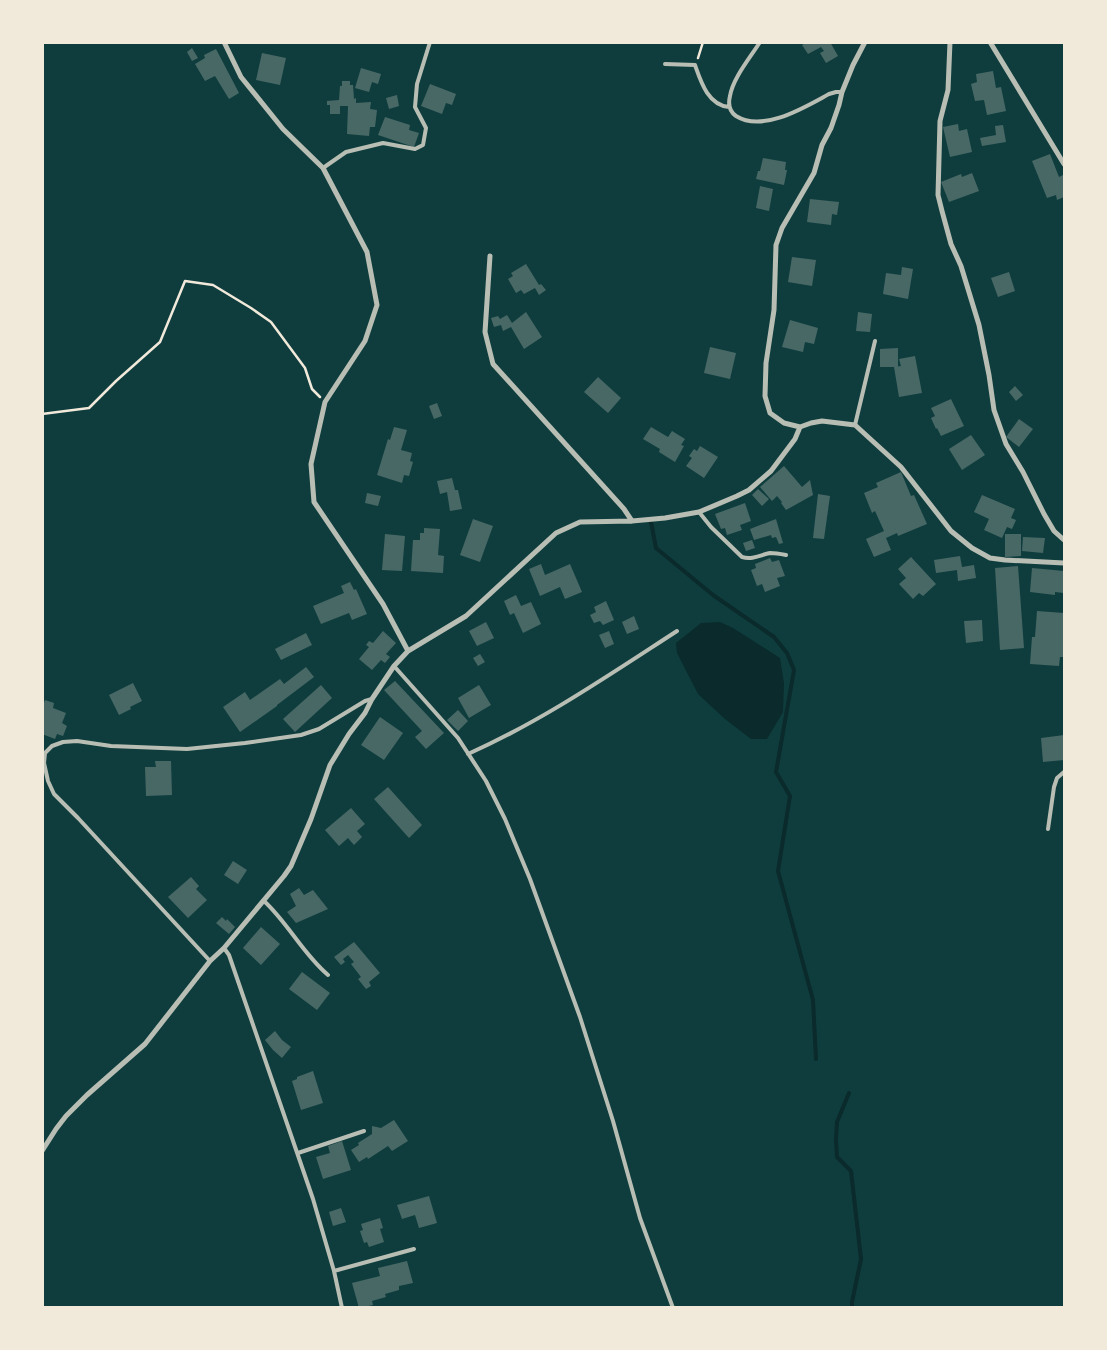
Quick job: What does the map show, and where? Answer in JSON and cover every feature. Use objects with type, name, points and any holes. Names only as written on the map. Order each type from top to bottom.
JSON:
[{"type":"street","points":[[224,42],[241,78],[284,129],[322,168],[367,252],[377,305],[365,342],[325,402],[311,464],[314,502],[383,604],[408,651]]},
{"type":"street","points":[[865,42],[842,92],[832,128],[822,145],[814,172],[782,228],[776,251],[774,310],[766,364],[765,396],[770,413],[784,423],[800,427],[822,421],[855,425],[901,467],[951,531],[972,548],[990,558],[1064,564]]},
{"type":"street","points":[[950,42],[948,90],[940,121],[938,195],[951,244],[961,266],[979,325],[994,410],[1006,444],[1054,531],[1064,540]]},
{"type":"street","points":[[990,42],[1064,164]]},
{"type":"street","points":[[490,256],[484,332],[493,364],[624,509],[632,521]]},
{"type":"street","points":[[42,1151],[66,1116],[145,1044],[210,960],[224,948],[282,880],[311,819],[330,766],[394,666],[408,651],[466,616],[556,533],[580,522],[632,521],[699,512],[749,490],[771,471],[795,439],[800,427]]},
{"type":"lane","points":[[322,168],[346,152],[383,143],[415,149],[423,145],[426,128],[415,107],[417,84],[430,42]]},
{"type":"lane","points":[[760,42],[737,78],[730,96],[729,107],[732,113],[740,118],[758,122],[780,118],[829,94],[842,92]]},
{"type":"lane","points":[[665,64],[696,65],[699,78],[711,98],[719,104],[729,107]]},
{"type":"lane","points":[[855,425],[875,341]]},
{"type":"lane","points":[[699,512],[710,527],[742,557],[759,557],[768,554],[786,555]]},
{"type":"lane","points":[[468,754],[492,744],[594,685],[677,631]]},
{"type":"lane","points":[[394,666],[458,738],[486,781],[505,819],[530,879],[580,1017],[613,1122],[640,1218],[673,1308]]},
{"type":"lane","points":[[210,960],[92,832],[54,794],[48,781],[44,763],[44,752],[52,746],[63,742],[77,741],[111,746],[187,749],[301,735],[319,729],[372,699]]},
{"type":"lane","points":[[1048,829],[1054,787],[1057,778],[1064,772]]},
{"type":"lane","points":[[264,901],[275,910],[328,975]]},
{"type":"lane","points":[[224,948],[229,955],[298,1153],[334,1271],[342,1308]]},
{"type":"lane","points":[[298,1153],[364,1131]]},
{"type":"lane","points":[[334,1271],[414,1249]]},
{"type":"path","points":[[696,65],[703,42]]},
{"type":"path","points":[[42,414],[89,408],[160,342],[186,281],[213,285],[271,322],[305,368],[312,389],[325,402]]},
{"type":"water","points":[[720,622],[733,628],[780,658],[784,683],[783,712],[767,739],[751,739],[725,719],[698,694],[677,653],[676,643],[701,623]]},
{"type":"building","points":[[807,42],[830,42],[838,56],[826,63],[820,53],[824,51],[821,47],[808,54],[802,45]]},
{"type":"building","points":[[192,48],[198,58],[192,61],[187,52]]},
{"type":"building","points":[[216,49],[239,93],[229,99],[215,76],[205,81],[195,64],[205,58],[204,55]]},
{"type":"building","points":[[262,53],[286,58],[280,85],[256,80]]},
{"type":"building","points":[[361,68],[381,74],[378,84],[372,82],[369,92],[355,88]]},
{"type":"building","points":[[993,71],[996,88],[1001,87],[1006,111],[987,115],[984,100],[975,101],[971,84],[977,82],[976,74]]},
{"type":"building","points":[[342,81],[350,81],[350,85],[353,85],[356,103],[371,102],[370,109],[377,110],[375,127],[370,127],[369,136],[347,134],[348,106],[340,106],[340,114],[330,114],[330,105],[327,105],[327,101],[339,100]]},
{"type":"building","points":[[430,84],[456,94],[452,105],[446,103],[442,114],[421,106]]},
{"type":"building","points":[[397,95],[399,106],[389,109],[386,98]]},
{"type":"building","points":[[385,117],[410,125],[409,130],[419,133],[414,147],[378,135]]},
{"type":"building","points":[[958,124],[959,131],[967,129],[972,152],[950,157],[943,127]]},
{"type":"building","points":[[1003,125],[1006,142],[982,146],[980,138],[996,135],[995,126]]},
{"type":"building","points":[[1050,154],[1059,177],[1063,175],[1064,178],[1064,197],[1057,200],[1056,195],[1047,198],[1032,161]]},
{"type":"building","points":[[763,158],[786,162],[785,170],[787,170],[784,185],[756,179]]},
{"type":"building","points":[[972,173],[979,191],[949,202],[941,182],[961,174],[962,177]]},
{"type":"building","points":[[760,186],[773,189],[769,211],[756,208]]},
{"type":"building","points":[[810,199],[839,202],[837,215],[832,214],[831,225],[807,222]]},
{"type":"building","points":[[792,257],[816,260],[812,286],[788,282]]},
{"type":"building","points":[[526,264],[539,285],[541,284],[546,290],[539,295],[535,288],[524,294],[521,290],[516,293],[508,279],[513,276],[511,273]]},
{"type":"building","points":[[902,267],[913,269],[908,299],[883,294],[886,273],[901,275]]},
{"type":"building","points":[[1009,272],[1015,291],[998,297],[991,278]]},
{"type":"building","points":[[526,312],[542,337],[524,349],[511,327],[503,331],[501,325],[494,327],[491,318],[498,316],[500,319],[507,315],[512,323]]},
{"type":"building","points":[[858,312],[872,314],[870,332],[856,331]]},
{"type":"building","points":[[790,320],[818,328],[814,344],[805,342],[803,352],[782,347]]},
{"type":"building","points":[[710,347],[736,353],[730,379],[704,373]]},
{"type":"building","points":[[898,348],[898,367],[880,367],[880,349]]},
{"type":"building","points":[[915,356],[922,393],[899,397],[894,367],[901,366],[899,359]]},
{"type":"building","points":[[598,377],[621,398],[608,413],[584,392]]},
{"type":"building","points":[[1015,386],[1023,395],[1016,401],[1009,392]]},
{"type":"building","points":[[951,399],[964,426],[941,436],[931,418],[935,416],[931,408]]},
{"type":"building","points":[[437,403],[442,416],[434,419],[429,406]]},
{"type":"building","points":[[1019,419],[1033,429],[1019,447],[1006,437]]},
{"type":"building","points":[[394,427],[407,430],[401,450],[412,453],[410,461],[413,462],[409,476],[404,475],[402,483],[377,475],[388,439],[390,440]]},
{"type":"building","points":[[651,427],[668,437],[672,431],[685,439],[681,445],[684,446],[675,462],[659,452],[660,449],[643,439]]},
{"type":"building","points":[[971,435],[985,455],[962,470],[949,449]]},
{"type":"building","points":[[700,446],[718,457],[704,478],[686,466],[692,458],[689,456],[694,449],[697,451]]},
{"type":"building","points":[[784,466],[802,487],[810,480],[813,495],[786,510],[777,496],[772,501],[760,487]]},
{"type":"building","points":[[901,472],[911,496],[914,495],[927,524],[898,536],[897,533],[886,538],[891,550],[874,557],[866,539],[884,531],[875,511],[872,513],[864,493],[878,487],[876,483]]},
{"type":"building","points":[[452,478],[455,490],[458,490],[462,509],[450,511],[447,492],[440,494],[437,481]]},
{"type":"building","points":[[758,489],[769,499],[762,506],[752,495]]},
{"type":"building","points":[[367,493],[381,496],[378,506],[365,503]]},
{"type":"building","points":[[818,494],[830,496],[824,539],[813,538]]},
{"type":"building","points":[[982,495],[1015,509],[1011,518],[1016,520],[1012,529],[1007,527],[1002,538],[984,530],[989,519],[974,512]]},
{"type":"building","points":[[745,503],[751,521],[740,525],[742,530],[727,535],[725,528],[721,529],[715,514]]},
{"type":"building","points":[[473,519],[493,526],[480,562],[460,555]]},
{"type":"building","points":[[776,519],[783,543],[779,544],[776,537],[772,538],[771,535],[754,540],[750,529]]},
{"type":"building","points":[[424,528],[440,529],[438,555],[444,556],[443,573],[411,571],[413,540],[420,540],[420,533],[424,533]]},
{"type":"building","points":[[385,534],[405,536],[402,571],[382,570]]},
{"type":"building","points":[[1005,534],[1021,534],[1021,556],[1005,557]]},
{"type":"building","points":[[1023,537],[1045,538],[1043,553],[1022,551]]},
{"type":"building","points":[[752,540],[755,548],[746,551],[743,543]]},
{"type":"building","points":[[960,556],[962,567],[974,565],[976,578],[958,581],[957,570],[936,573],[934,560]]},
{"type":"building","points":[[911,557],[936,584],[923,596],[919,593],[913,599],[899,584],[906,578],[898,569]]},
{"type":"building","points":[[770,558],[772,562],[779,560],[785,576],[777,578],[780,586],[765,592],[762,584],[757,586],[751,570],[756,568],[755,564]]},
{"type":"building","points":[[541,564],[545,575],[570,564],[582,592],[565,599],[560,587],[540,596],[529,569]]},
{"type":"building","points":[[1018,566],[1024,648],[1000,650],[995,568]]},
{"type":"building","points":[[1032,568],[1064,571],[1064,593],[1055,592],[1055,595],[1030,592]]},
{"type":"building","points":[[350,582],[354,590],[356,589],[367,614],[352,620],[349,613],[321,624],[313,606],[344,593],[341,586]]},
{"type":"building","points":[[516,595],[521,606],[531,602],[541,624],[523,633],[514,613],[510,615],[504,601]]},
{"type":"building","points":[[606,601],[614,620],[603,625],[600,621],[594,623],[590,615],[596,612],[594,607]]},
{"type":"building","points":[[1037,611],[1064,613],[1064,657],[1060,657],[1059,666],[1030,664],[1032,637],[1035,637]]},
{"type":"building","points":[[634,616],[639,629],[627,634],[622,622]]},
{"type":"building","points":[[982,620],[983,641],[966,643],[964,621]]},
{"type":"building","points":[[486,622],[494,638],[477,646],[469,631]]},
{"type":"building","points":[[383,631],[396,643],[386,654],[390,657],[385,663],[381,660],[372,670],[359,659],[369,647],[366,645],[369,641],[373,643]]},
{"type":"building","points":[[609,631],[614,644],[605,648],[599,635]]},
{"type":"building","points":[[306,633],[312,645],[281,660],[275,649]]},
{"type":"building","points":[[480,654],[485,662],[478,666],[473,658]]},
{"type":"building","points":[[306,667],[314,677],[240,732],[223,707],[245,692],[250,700],[280,679],[284,684]]},
{"type":"building","points":[[395,681],[444,733],[426,749],[415,737],[422,731],[384,690]]},
{"type":"building","points":[[133,683],[142,701],[119,715],[109,695]]},
{"type":"building","points":[[321,685],[332,698],[295,732],[283,719]]},
{"type":"building","points":[[479,685],[491,705],[469,718],[458,698]]},
{"type":"building","points":[[45,700],[54,703],[53,708],[66,713],[62,723],[67,726],[63,736],[57,734],[55,739],[42,734],[42,707]]},
{"type":"building","points":[[458,710],[468,721],[458,731],[447,720]]},
{"type":"building","points":[[380,717],[403,733],[384,760],[361,745]]},
{"type":"building","points":[[1064,735],[1064,760],[1043,762],[1041,738]]},
{"type":"building","points":[[155,761],[171,761],[172,795],[146,796],[145,767],[156,767]]},
{"type":"building","points":[[388,787],[422,825],[409,838],[374,799]]},
{"type":"building","points":[[351,808],[365,824],[357,831],[362,837],[354,845],[348,838],[339,846],[325,830]]},
{"type":"building","points":[[233,861],[247,870],[238,884],[224,875]]},
{"type":"building","points":[[191,877],[199,886],[196,889],[207,900],[188,918],[168,897]]},
{"type":"building","points":[[299,888],[304,895],[313,890],[328,909],[296,923],[287,912],[296,906],[290,894]]},
{"type":"building","points":[[222,917],[235,927],[229,934],[216,923]]},
{"type":"building","points":[[261,927],[280,944],[261,965],[243,948]]},
{"type":"building","points":[[354,942],[380,973],[369,982],[371,986],[366,989],[358,979],[361,977],[351,964],[354,962],[348,955],[343,959],[345,962],[341,965],[334,957]]},
{"type":"building","points":[[302,972],[330,993],[317,1010],[289,989]]},
{"type":"building","points":[[275,1031],[291,1047],[282,1058],[265,1040]]},
{"type":"building","points":[[313,1071],[323,1103],[301,1110],[292,1081]]},
{"type":"building","points":[[394,1120],[408,1141],[392,1151],[388,1146],[368,1159],[367,1157],[359,1162],[351,1150],[372,1134],[372,1126],[381,1128]]},
{"type":"building","points":[[342,1141],[351,1170],[323,1179],[316,1157],[330,1153],[328,1146]]},
{"type":"building","points":[[429,1196],[437,1223],[419,1228],[415,1215],[402,1219],[397,1205]]},
{"type":"building","points":[[341,1208],[346,1222],[333,1226],[329,1212]]},
{"type":"building","points":[[380,1218],[383,1228],[380,1229],[384,1242],[369,1247],[367,1242],[364,1243],[360,1231],[363,1230],[361,1224]]},
{"type":"building","points":[[407,1261],[413,1283],[399,1286],[399,1290],[385,1294],[386,1297],[372,1301],[373,1305],[359,1308],[352,1283],[380,1276],[378,1268]]},
{"type":"waterway","points":[[651,522],[656,548],[713,595],[774,637],[787,653],[794,670],[776,772],[790,796],[778,871],[813,1000],[816,1059]]},
{"type":"waterway","points":[[849,1093],[837,1122],[836,1140],[837,1157],[851,1171],[861,1259],[852,1308]]}]
